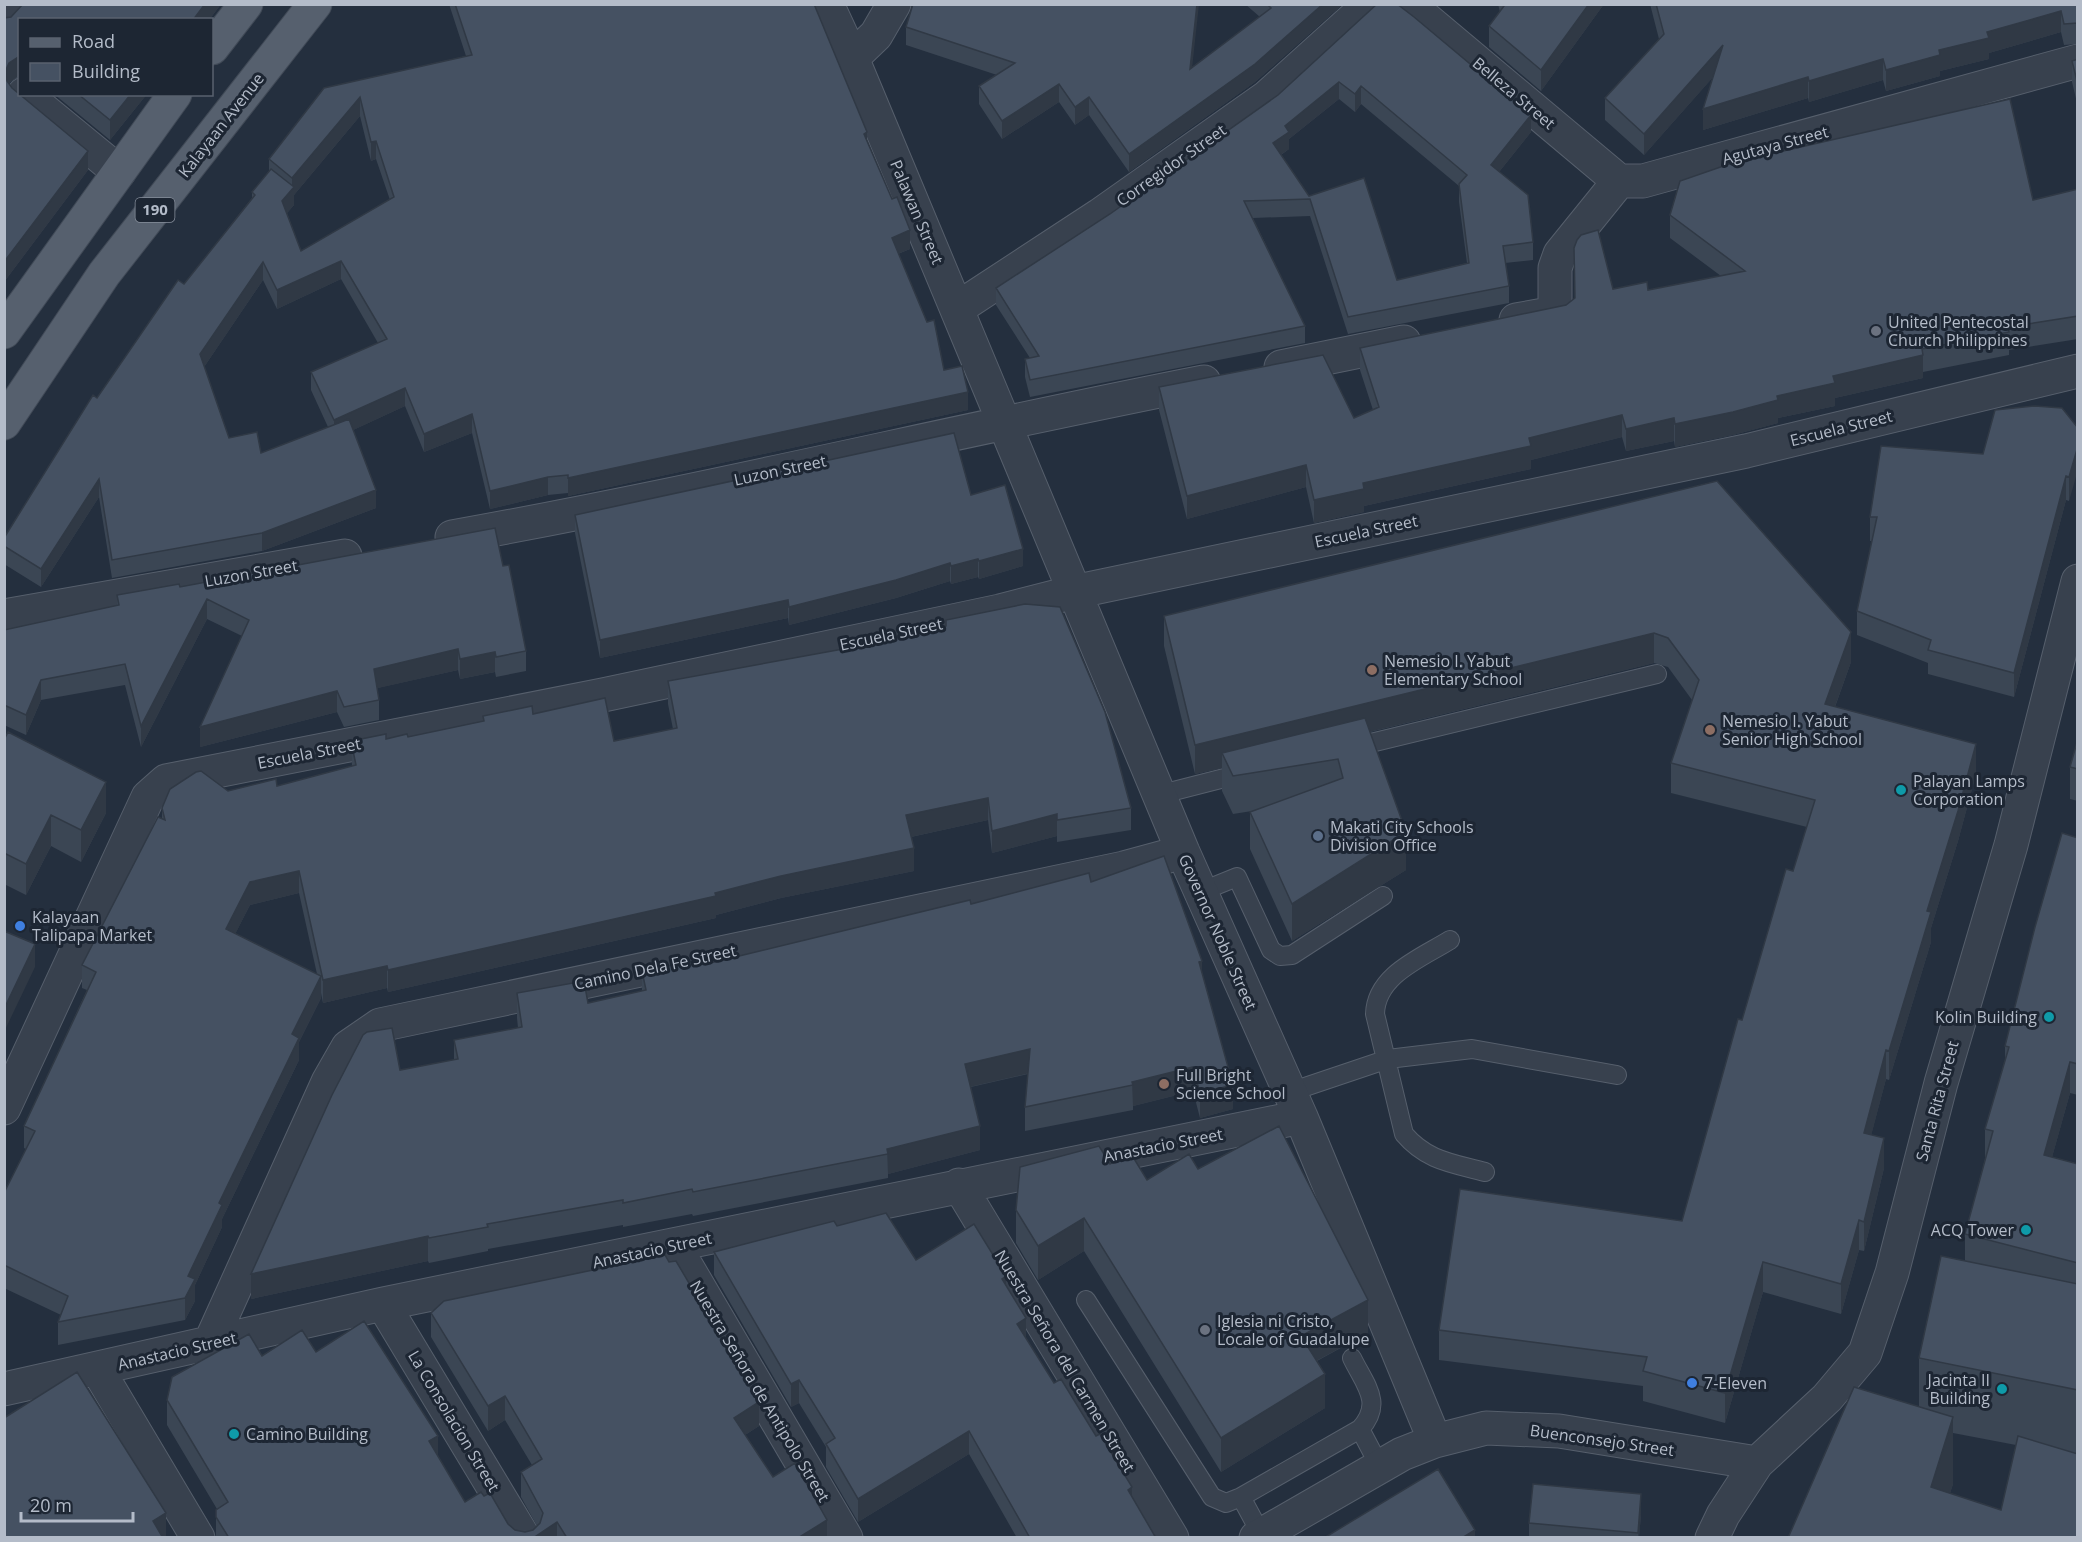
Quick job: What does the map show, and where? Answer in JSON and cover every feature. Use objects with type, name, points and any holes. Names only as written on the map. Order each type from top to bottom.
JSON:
[{"type":"main road","points":[[213,47],[246,4]]},
{"type":"main road","name":"Kalayaan Avenue","points":[[4,423],[104,274],[315,4]]},
{"type":"main road","points":[[4,332],[174,96]]},
{"type":"street","name":"Palawan Street","points":[[827,4],[1005,421]]},
{"type":"street","points":[[852,58],[876,35],[894,4]]},
{"type":"street","name":"Corregidor Street","points":[[958,308],[1100,215],[1267,97],[1370,4]]},
{"type":"street","name":"Belleza Street","points":[[1419,7],[1619,181]]},
{"type":"street","name":"Agutaya Street","points":[[1619,181],[1643,181],[2078,61]]},
{"type":"street","points":[[4,79],[18,90]]},
{"type":"street","points":[[26,96],[119,172]]},
{"type":"street","points":[[1484,326],[1555,313],[1555,268],[1560,254],[1619,181]]},
{"type":"street","name":"Luzon Street","points":[[417,543],[550,519],[1005,421],[1438,336]]},
{"type":"street","name":"Escuela Street","points":[[4,1108],[148,797],[166,782],[603,695],[1000,611],[1074,592],[1746,451],[2078,371]]},
{"type":"street","name":"Governor Noble Street","points":[[1005,421],[1182,852],[1295,1105],[1435,1441]]},
{"type":"street","name":"Luzon Street","points":[[4,616],[371,552]]},
{"type":"street","name":"Santa Rita Street","points":[[1712,1538],[1723,1515],[1757,1463],[1827,1398],[1865,1353],[1892,1273],[1941,1083],[2011,845],[2078,580]]},
{"type":"street","name":"Camino Dela Fe Street","points":[[210,1343],[328,1082],[348,1047],[380,1025],[1124,868],[1182,852]]},
{"type":"street","name":"Anastacio Street","points":[[4,1389],[98,1370],[384,1304],[959,1185],[1295,1105]]},
{"type":"street","name":"Nuestra Señora del Carmen Street","points":[[959,1185],[1172,1538]]},
{"type":"street","name":"Nuestra Señora de Antipolo Street","points":[[674,1245],[846,1538]]},
{"type":"street","name":"La Consolacion Street","points":[[384,1304],[524,1538]]},
{"type":"street","points":[[98,1370],[198,1538]]},
{"type":"street","name":"Buenconsejo Street","points":[[1259,1536],[1380,1467],[1435,1441],[1486,1428],[1559,1431],[1757,1463]]},
{"type":"lane","points":[[1332,752],[1658,674]]},
{"type":"lane","points":[[1158,795],[1262,769]]},
{"type":"lane","points":[[1200,892],[1237,877],[1271,950],[1280,956],[1292,955],[1383,896]]},
{"type":"lane","points":[[1450,940],[1394,975],[1381,989],[1376,1001],[1375,1014],[1388,1059],[1404,1134],[1418,1150],[1434,1159],[1485,1172]]},
{"type":"lane","points":[[1295,1105],[1388,1059],[1472,1049],[1617,1075]]},
{"type":"lane","points":[[1086,1300],[1212,1497],[1226,1503],[1241,1497],[1360,1429],[1370,1417],[1373,1402],[1352,1358]]},
{"type":"lane","points":[[1360,1429],[1380,1467]]},
{"type":"lane","points":[[1241,1497],[1259,1536]]},
{"type":"building","points":[[23,4],[205,4],[194,18],[18,18],[18,57],[9,63],[5,72],[7,81],[18,96],[22,96],[88,151],[4,262],[4,18],[11,17]]},
{"type":"building","points":[[455,4],[814,4],[867,132],[864,134],[892,199],[897,197],[910,230],[892,238],[927,322],[934,320],[944,370],[962,366],[968,392],[568,478],[568,475],[548,477],[490,491],[472,414],[424,434],[405,388],[334,420],[311,372],[387,339],[341,261],[277,290],[263,262],[200,354],[229,438],[257,432],[261,453],[349,419],[376,490],[262,533],[112,560],[99,479],[41,569],[4,546],[4,538],[93,395],[97,398],[178,280],[184,284],[255,195],[252,192],[271,169],[294,187],[282,201],[301,251],[394,197],[376,141],[371,142],[360,97],[292,178],[269,159],[324,88],[472,55]]},
{"type":"building","points":[[913,4],[1197,4],[1190,69],[1271,8],[1267,4],[1323,4],[1255,64],[1129,154],[1089,97],[1075,107],[1059,84],[1002,121],[979,86],[1015,63],[906,27]]},
{"type":"building","points":[[1377,4],[1397,4],[1414,17],[1531,115],[1491,165],[1528,195],[1533,242],[1503,246],[1509,286],[1348,317],[1310,199],[1244,201],[1305,326],[1030,380],[1025,359],[1039,356],[996,288],[1110,214],[1278,95]],"holes":[[[1339,82],[1355,94],[1361,86],[1467,175],[1459,184],[1469,263],[1397,280],[1364,178],[1309,196],[1273,143],[1289,132],[1285,126]]]},
{"type":"building","points":[[1504,4],[1589,4],[1541,70],[1489,26]]},
{"type":"building","points":[[1656,4],[2078,4],[2078,23],[2064,24],[2061,11],[1987,32],[1989,38],[1939,50],[1940,55],[1886,70],[1883,59],[1809,81],[1808,77],[1703,109],[1723,45],[1644,134],[1605,98],[1664,34]]},
{"type":"building","points":[[2078,59],[2078,85],[2072,61]]},
{"type":"building","points":[[80,96],[129,96],[110,120]]},
{"type":"building","points":[[2010,99],[2033,200],[2078,189],[2078,316],[2008,327],[2009,332],[1922,349],[1923,355],[1833,376],[1835,383],[1777,396],[1778,400],[1733,412],[1675,424],[1674,418],[1626,429],[1622,415],[1529,438],[1531,446],[1363,483],[1364,489],[1314,500],[1306,465],[1187,496],[1159,387],[1323,355],[1354,418],[1379,407],[1360,348],[1566,305],[1575,298],[1574,248],[1581,235],[1598,230],[1613,289],[1647,282],[1648,290],[1745,271],[1670,215],[1680,181],[1735,162]]},
{"type":"building","points":[[2035,406],[2062,408],[2078,428],[2078,446],[2069,477],[2066,476],[2014,673],[1928,650],[1931,640],[1857,611],[1877,517],[1870,517],[1881,446],[1983,454],[1995,410]]},
{"type":"building","points":[[954,433],[971,495],[1005,485],[1023,549],[979,561],[978,559],[951,566],[950,563],[896,580],[789,607],[788,600],[600,640],[575,515]]},
{"type":"building","points":[[1717,481],[1851,632],[1825,704],[1976,744],[1927,911],[1931,912],[1889,1051],[1886,1050],[1864,1133],[1884,1138],[1864,1222],[1859,1220],[1841,1284],[1763,1262],[1725,1393],[1643,1371],[1647,1357],[1439,1330],[1460,1189],[1682,1221],[1738,1019],[1742,1020],[1786,869],[1793,871],[1815,800],[1671,763],[1699,680],[1668,638],[1654,633],[1195,745],[1164,616]]},
{"type":"building","points":[[495,528],[503,566],[509,565],[526,651],[496,657],[495,652],[460,659],[458,649],[374,669],[379,700],[344,707],[337,691],[200,727],[249,620],[207,599],[141,726],[125,664],[41,680],[26,715],[4,705],[4,630],[119,605],[117,595],[179,584],[180,587]]},
{"type":"building","points":[[1025,604],[1060,607],[1105,712],[1131,808],[1057,820],[1057,814],[992,831],[988,798],[906,815],[914,848],[781,876],[715,893],[716,896],[388,970],[387,966],[323,980],[299,871],[250,882],[226,929],[321,976],[292,1034],[299,1038],[219,1203],[222,1205],[188,1276],[195,1279],[185,1298],[58,1322],[68,1296],[4,1265],[4,1193],[35,1131],[24,1126],[96,972],[82,965],[158,817],[165,820],[162,808],[170,789],[196,772],[201,771],[228,791],[276,779],[277,786],[356,765],[351,741],[386,734],[386,739],[407,734],[408,737],[484,721],[483,716],[532,706],[533,714],[605,698],[614,741],[677,728],[668,681],[876,643],[946,626],[946,620]]},
{"type":"building","points":[[1365,718],[1406,832],[1292,904],[1250,812],[1343,778],[1338,759],[1233,776],[1222,753]]},
{"type":"building","points":[[8,732],[106,782],[81,830],[51,815],[26,864],[4,853],[4,740]]},
{"type":"building","points":[[2078,739],[2078,769],[2070,767]]},
{"type":"building","points":[[2062,833],[2078,838],[2078,1064],[2070,1062],[2044,1155],[2078,1164],[2078,1263],[1965,1234],[1993,1131],[1985,1129],[2009,1047],[2005,1046]]},
{"type":"building","points":[[1164,856],[1202,961],[1199,962],[1233,1085],[1200,1093],[1193,1067],[1132,1082],[1133,1085],[1025,1107],[1030,1049],[965,1064],[980,1126],[887,1149],[888,1154],[693,1192],[692,1189],[623,1203],[623,1200],[487,1224],[488,1227],[429,1238],[428,1236],[251,1274],[332,1095],[363,1035],[367,1032],[392,1028],[400,1070],[458,1059],[454,1040],[522,1027],[517,993],[584,981],[588,1003],[646,990],[642,971],[709,958],[710,963],[970,900],[971,904],[1089,873],[1091,882]]},
{"type":"building","points":[[4,931],[35,944],[4,1009]]},
{"type":"building","points":[[1279,1126],[1368,1300],[1301,1336],[1325,1374],[1221,1438],[1084,1218],[1038,1246],[1016,1210],[1020,1167],[1099,1146],[1110,1164],[1130,1152],[1147,1180],[1189,1154],[1198,1169]]},
{"type":"building","points":[[886,1213],[916,1260],[974,1224],[1006,1276],[1002,1279],[1026,1318],[1017,1324],[1054,1383],[1061,1379],[1096,1436],[1100,1434],[1132,1487],[1128,1490],[1156,1538],[1030,1538],[969,1431],[858,1499],[826,1444],[835,1438],[799,1380],[791,1384],[714,1252],[834,1221],[837,1226]]},
{"type":"building","points":[[665,1255],[669,1262],[676,1261],[759,1402],[734,1418],[773,1477],[795,1463],[827,1520],[798,1538],[567,1538],[557,1522],[533,1538],[229,1538],[216,1517],[216,1510],[228,1502],[167,1400],[172,1377],[249,1334],[262,1356],[302,1330],[316,1352],[364,1321],[438,1436],[429,1441],[465,1502],[481,1492],[484,1496],[490,1493],[508,1524],[515,1530],[525,1532],[533,1530],[540,1523],[543,1513],[521,1472],[542,1459],[505,1396],[488,1406],[431,1313],[444,1301]]},
{"type":"building","points":[[1941,1256],[2078,1284],[2078,1390],[1919,1358]]},
{"type":"building","points":[[77,1372],[166,1513],[153,1521],[163,1538],[4,1538],[4,1418]]},
{"type":"building","points":[[1854,1387],[1953,1417],[1931,1487],[2001,1510],[2018,1436],[2078,1454],[2078,1538],[1788,1538]]},
{"type":"building","points":[[1438,1469],[1475,1530],[1462,1538],[1324,1538]]},
{"type":"building","points":[[1533,1484],[1641,1494],[1638,1533],[1529,1523]]},
{"type":"place","name":"United Pentecostal Church Philippines","points":[[1876,331]]},
{"type":"place","name":"Nemesio I. Yabut Elementary School","points":[[1372,670]]},
{"type":"place","name":"Nemesio I. Yabut Senior High School","points":[[1710,730]]},
{"type":"place","name":"Palayan Lamps Corporation","points":[[1901,790]]},
{"type":"place","name":"Makati City Schools Division Office","points":[[1318,836]]},
{"type":"place","name":"Kalayaan Talipapa Market","points":[[20,926]]},
{"type":"place","name":"Kolin Building","points":[[2049,1017]]},
{"type":"place","name":"Full Bright Science School","points":[[1164,1084]]},
{"type":"place","name":"ACQ Tower","points":[[2026,1230]]},
{"type":"place","name":"Iglesia ni Cristo, Locale of Guadalupe","points":[[1205,1330]]},
{"type":"place","name":"7-Eleven","points":[[1692,1383]]},
{"type":"place","name":"Jacinta II Building","points":[[2002,1389]]},
{"type":"place","name":"Camino Building","points":[[234,1434]]}]
